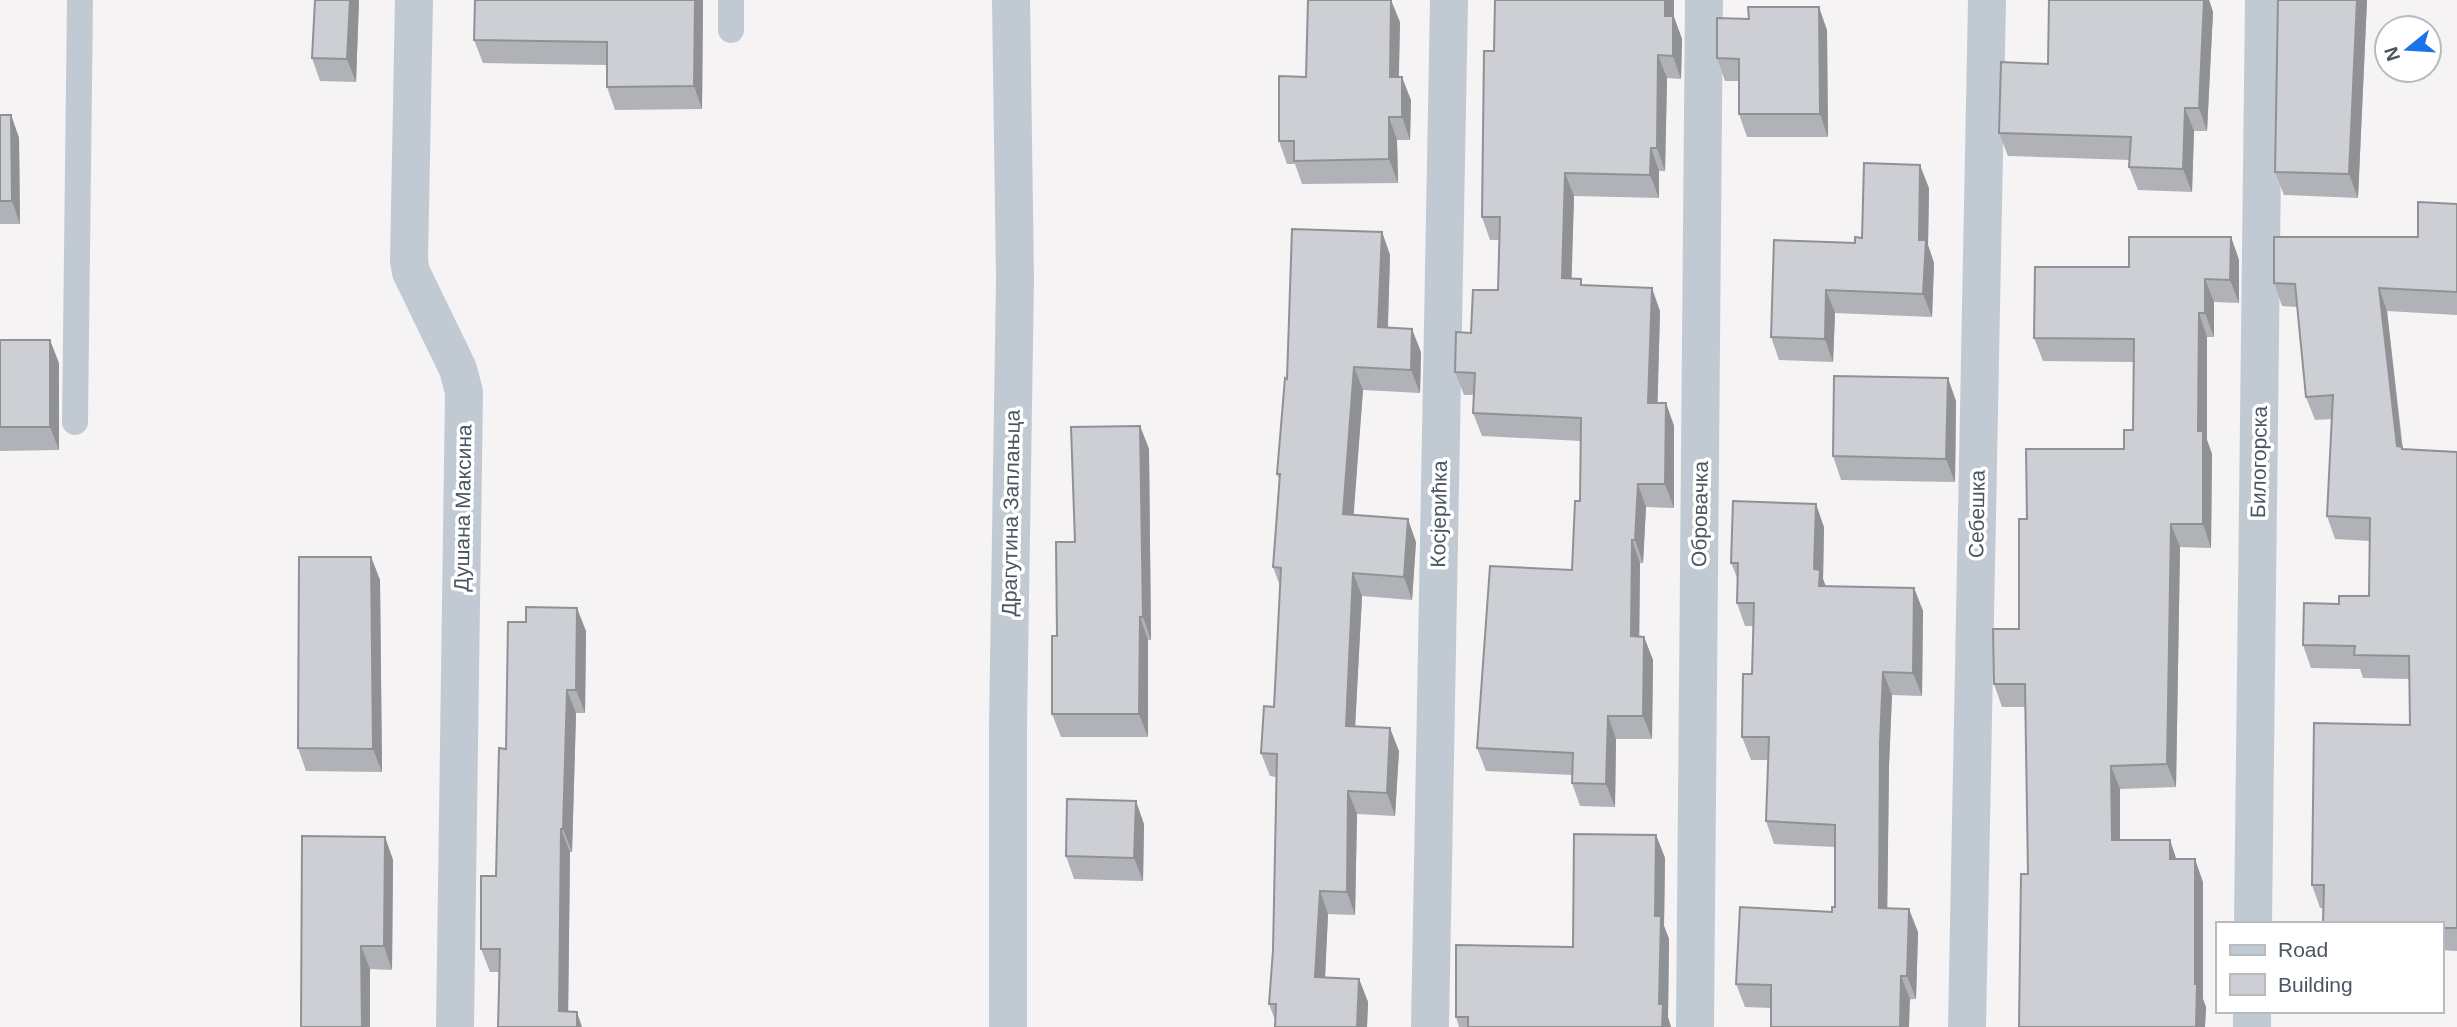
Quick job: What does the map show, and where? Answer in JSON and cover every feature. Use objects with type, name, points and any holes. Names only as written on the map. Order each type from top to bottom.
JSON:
[{"type":"street","name":"Душана Максина","points":[[414,0],[409,261],[411,272],[458,369],[464,392],[454,1027]]},
{"type":"street","name":"Драгутина Заплањца","points":[[1008,1027],[1008,726],[1015,279],[1011,0]]},
{"type":"street","name":"Косјерићка","points":[[1430,1027],[1449,0]]},
{"type":"street","name":"Обровачка","points":[[1695,1027],[1704,0]]},
{"type":"street","name":"Себешка","points":[[1967,1027],[1987,0]]},
{"type":"street","name":"Билогорска","points":[[2253,922],[2264,0]]},
{"type":"lane","points":[[75,422],[80,0]]},
{"type":"lane","points":[[731,0],[731,30]]},
{"type":"building","points":[[315,0],[350,0],[347,59],[312,58]]},
{"type":"building","points":[[475,0],[695,0],[694,86],[607,87],[607,42],[474,40]]},
{"type":"building","points":[[1308,0],[1391,0],[1390,77],[1402,77],[1402,117],[1389,117],[1389,159],[1294,161],[1294,141],[1279,141],[1279,76],[1306,77]]},
{"type":"building","points":[[1495,0],[1665,0],[1665,16],[1673,16],[1673,56],[1658,55],[1657,148],[1651,148],[1650,175],[1565,173],[1562,278],[1581,279],[1581,285],[1652,288],[1648,403],[1666,403],[1665,484],[1638,484],[1635,540],[1632,540],[1631,636],[1644,637],[1643,716],[1608,716],[1606,784],[1572,783],[1573,753],[1477,748],[1490,566],[1572,570],[1575,501],[1580,501],[1581,418],[1473,413],[1475,373],[1455,372],[1456,332],[1471,333],[1473,290],[1498,290],[1500,217],[1482,217],[1484,51],[1494,51]]},
{"type":"building","points":[[2049,0],[2204,0],[2199,108],[2185,108],[2183,169],[2129,167],[2131,137],[1999,133],[2001,62],[2048,64]]},
{"type":"building","points":[[2278,0],[2357,0],[2349,174],[2275,172]]},
{"type":"building","points":[[1748,7],[1819,7],[1820,114],[1739,114],[1739,59],[1717,58],[1717,18],[1749,19]]},
{"type":"building","points":[[0,115],[11,115],[12,201],[0,201]]},
{"type":"building","points":[[1864,163],[1920,165],[1919,240],[1926,240],[1923,294],[1826,290],[1825,339],[1771,337],[1774,240],[1855,243],[1855,237],[1862,238]]},
{"type":"building","points":[[2418,202],[2457,204],[2457,292],[2379,288],[2397,446],[2402,449],[2457,452],[2457,928],[2443,928],[2443,922],[2323,922],[2324,885],[2312,885],[2314,723],[2410,725],[2409,656],[2354,655],[2355,646],[2303,645],[2304,603],[2339,604],[2339,596],[2369,596],[2370,518],[2327,516],[2333,395],[2306,397],[2295,284],[2274,283],[2274,237],[2418,237]]},
{"type":"building","points":[[1292,229],[1382,232],[1378,327],[1412,329],[1411,370],[1354,367],[1343,514],[1408,519],[1404,577],[1353,573],[1346,726],[1390,728],[1387,793],[1348,791],[1347,892],[1320,891],[1315,977],[1359,979],[1357,1027],[1275,1027],[1276,1004],[1269,1004],[1273,950],[1277,754],[1261,753],[1264,706],[1274,707],[1281,568],[1273,567],[1280,474],[1277,474],[1285,378],[1287,379]]},
{"type":"building","points":[[2129,237],[2231,237],[2230,280],[2205,279],[2205,313],[2199,313],[2198,431],[2203,431],[2203,524],[2171,524],[2167,764],[2111,766],[2112,840],[2170,840],[2170,859],[2195,859],[2196,1027],[2019,1027],[2021,874],[2028,874],[2025,684],[1994,684],[1993,629],[2019,629],[2019,519],[2027,519],[2026,449],[2124,449],[2124,430],[2133,430],[2134,339],[2034,338],[2035,267],[2129,267]]},
{"type":"building","points":[[0,340],[50,340],[50,427],[0,427]]},
{"type":"building","points":[[1834,376],[1948,378],[1946,459],[1833,456]]},
{"type":"building","points":[[1140,426],[1143,617],[1140,617],[1139,714],[1052,714],[1052,636],[1057,636],[1056,542],[1075,542],[1071,427]]},
{"type":"building","points":[[1733,501],[1816,504],[1814,569],[1820,570],[1819,586],[1914,588],[1913,673],[1883,672],[1880,743],[1879,908],[1909,909],[1907,976],[1901,976],[1900,1027],[1771,1027],[1771,985],[1736,984],[1740,907],[1832,912],[1832,907],[1835,907],[1835,825],[1766,821],[1769,737],[1742,737],[1743,674],[1752,674],[1754,603],[1737,603],[1738,563],[1731,563]]},
{"type":"building","points":[[299,557],[371,557],[373,749],[298,748]]},
{"type":"building","points":[[526,607],[577,608],[576,690],[567,690],[561,829],[559,1011],[577,1012],[577,1027],[498,1027],[500,949],[481,949],[481,876],[496,876],[499,748],[506,749],[508,622],[526,622]]},
{"type":"building","points":[[1067,799],[1136,801],[1134,858],[1066,856]]},
{"type":"building","points":[[1574,834],[1656,835],[1655,916],[1661,916],[1659,1004],[1663,1004],[1662,1027],[1468,1027],[1468,1017],[1456,1017],[1456,945],[1573,947]]},
{"type":"building","points":[[302,836],[385,837],[384,946],[361,946],[362,1027],[301,1027]]}]
